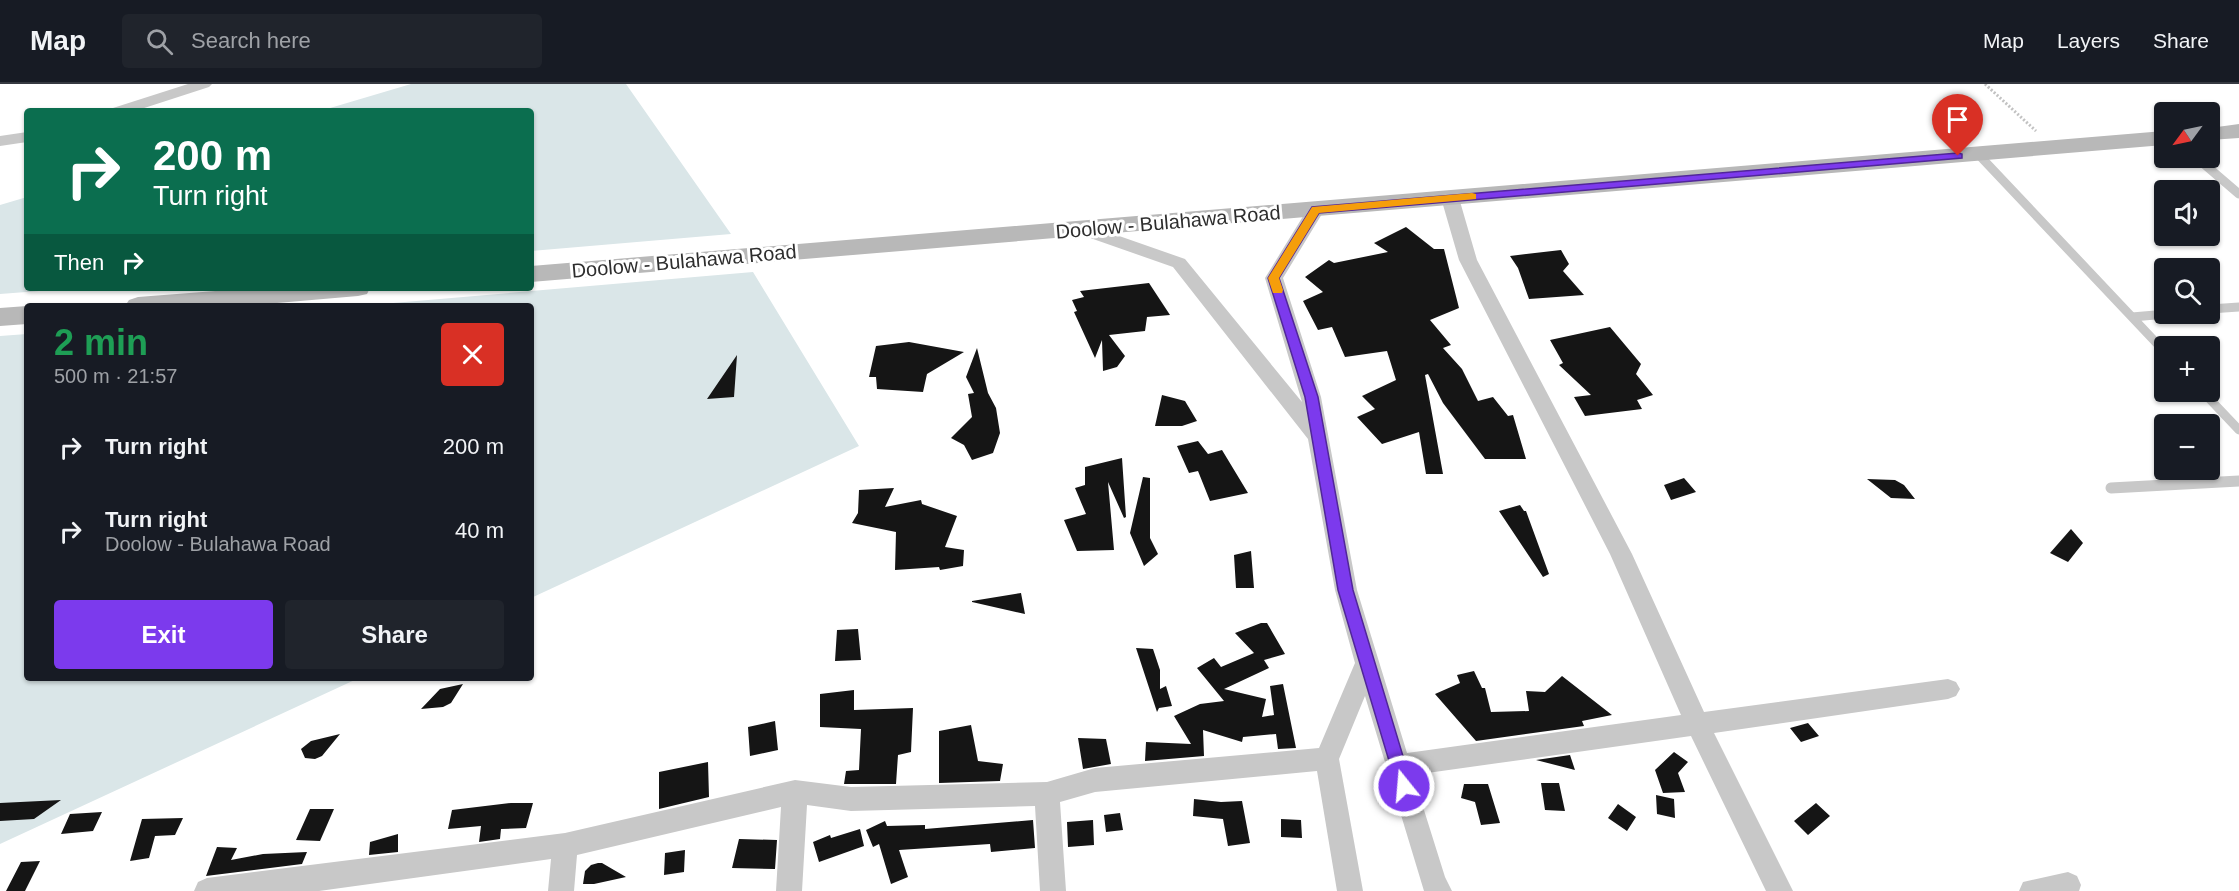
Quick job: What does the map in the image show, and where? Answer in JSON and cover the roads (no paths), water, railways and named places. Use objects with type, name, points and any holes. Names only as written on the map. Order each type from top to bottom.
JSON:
[{"type":"main road","points":[[2220,133],[2239,131]]},
{"type":"main road","name":"Doolow - Bulahawa Road","points":[[534,274],[2154,139]]},
{"type":"main road","points":[[175,303],[321,291]]},
{"type":"main road","points":[[0,317],[24,315]]},
{"type":"street","points":[[128,108],[204,84]]},
{"type":"street","points":[[0,141],[24,137]]},
{"type":"street","points":[[1450,198],[1468,260],[1621,554],[1697,724],[1780,891]]},
{"type":"street","points":[[1316,209],[1274,278],[1311,397],[1346,590],[1434,884],[1439,891]]},
{"type":"street","points":[[1082,229],[1179,263],[1320,440]]},
{"type":"street","points":[[1350,891],[1327,759],[1366,663]]},
{"type":"street","points":[[1398,766],[1948,689]]},
{"type":"street","points":[[207,891],[328,884],[565,845],[795,792],[851,799],[1047,794],[1095,780],[1327,759]]},
{"type":"street","points":[[789,891],[795,792]]},
{"type":"street","points":[[1047,794],[1053,891]]},
{"type":"street","points":[[561,891],[565,845]]},
{"type":"street","points":[[2032,891],[2068,885]]},
{"type":"lane","points":[[1978,154],[2154,340]]},
{"type":"lane","points":[[2209,168],[2239,194]]},
{"type":"lane","points":[[2220,308],[2239,307]]},
{"type":"lane","points":[[2132,317],[2154,315]]},
{"type":"lane","points":[[2212,402],[2239,430]]},
{"type":"lane","points":[[2111,488],[2239,481]]}]
